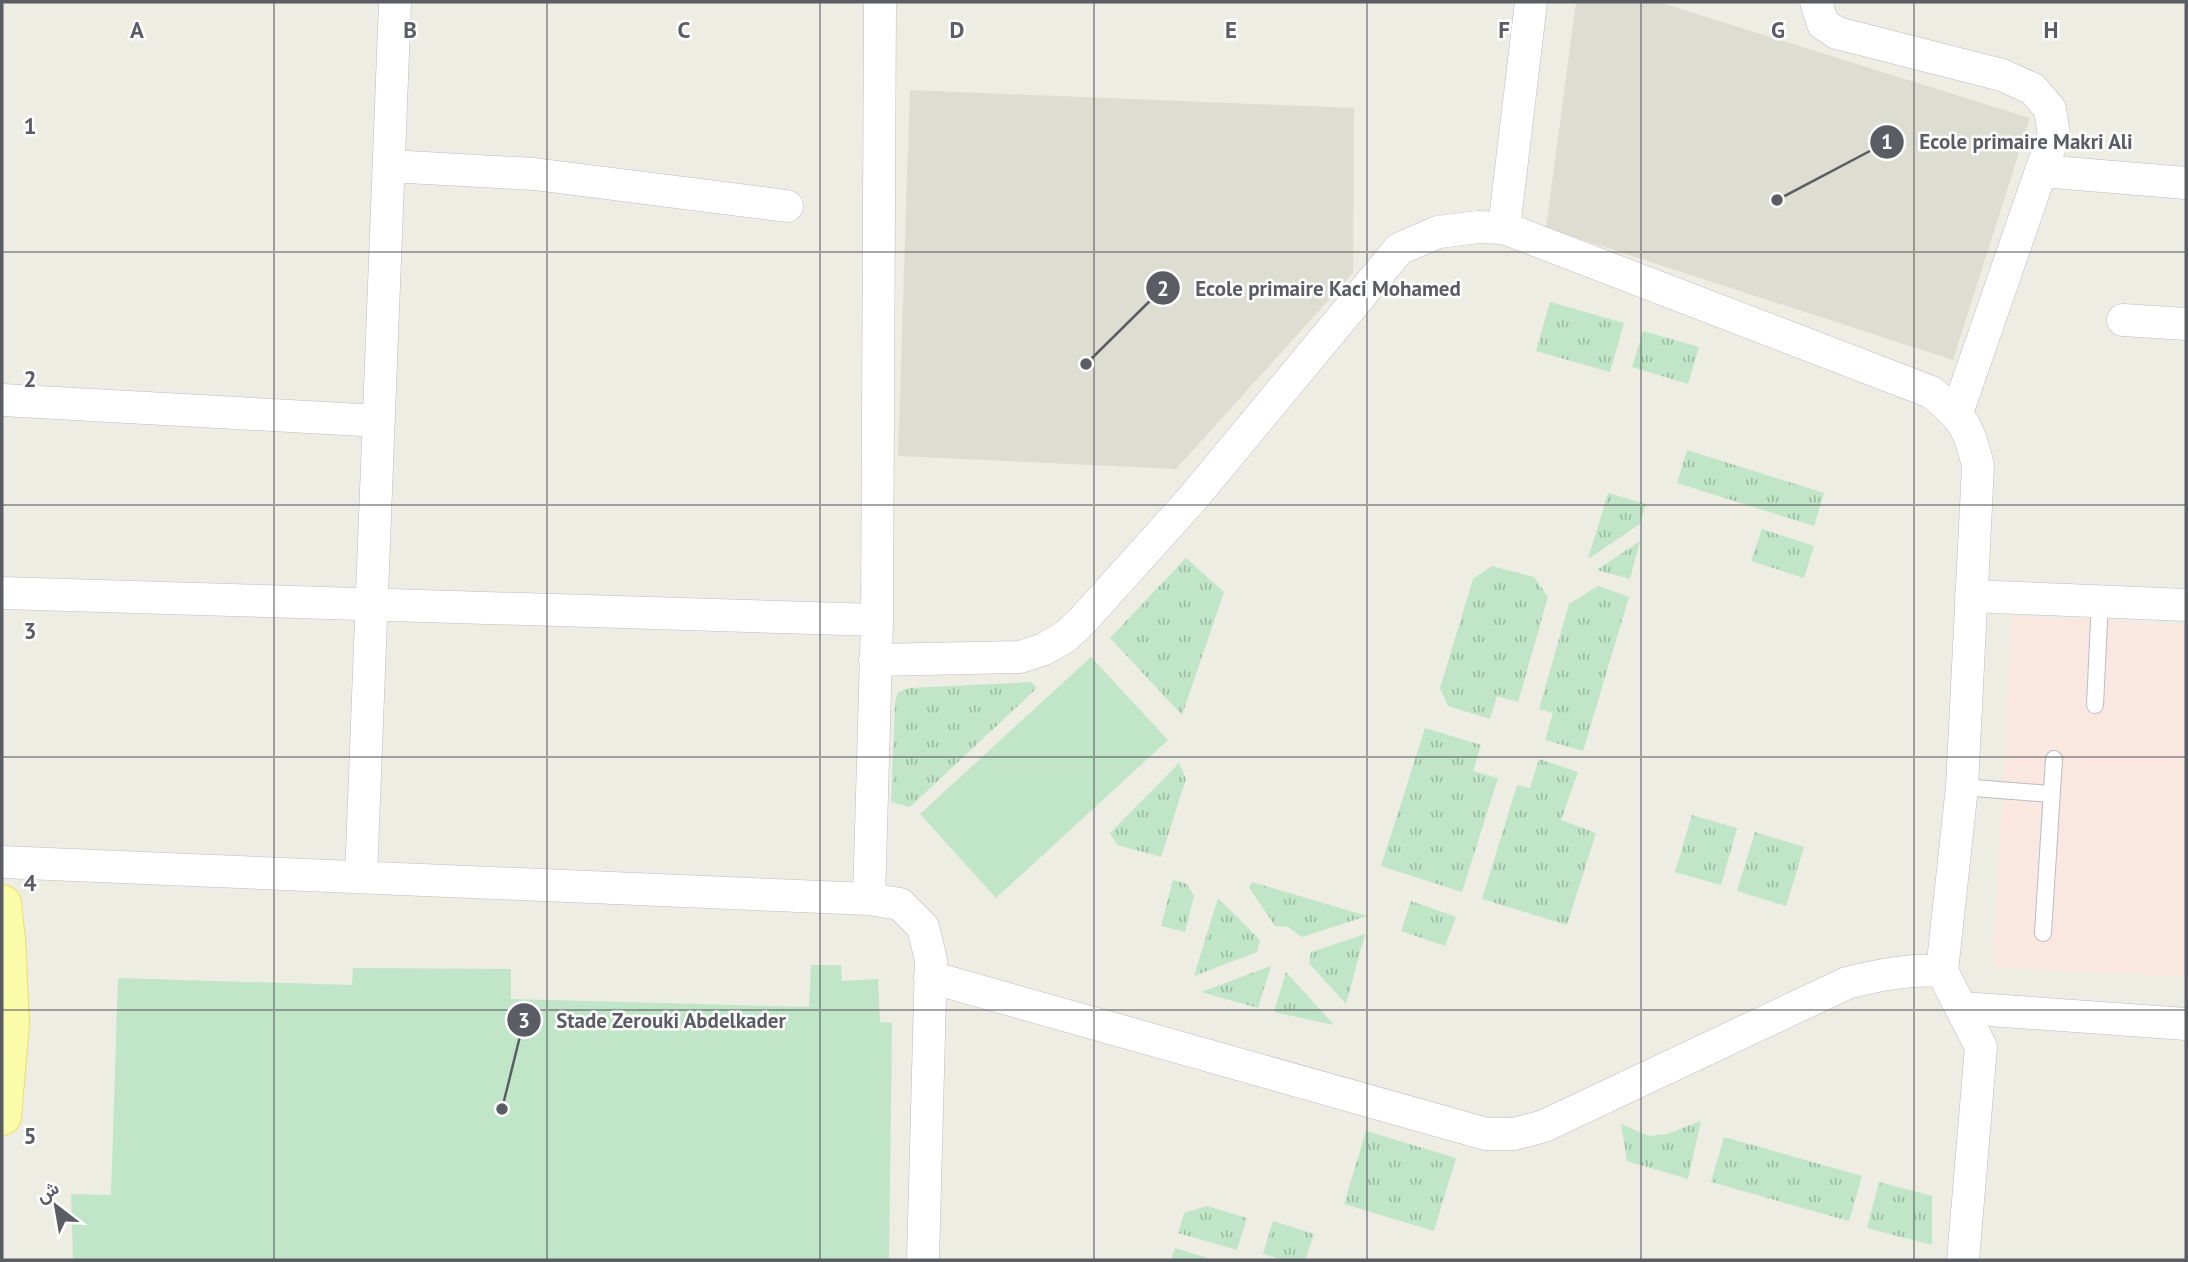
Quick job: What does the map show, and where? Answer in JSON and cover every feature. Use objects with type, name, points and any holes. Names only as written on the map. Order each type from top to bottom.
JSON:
[{"type":"main road","points":[[2,904],[10,1023],[2,1116]]},
{"type":"street","points":[[361,877],[395,2]]},
{"type":"street","points":[[869,899],[877,620],[880,2]]},
{"type":"street","points":[[1504,228],[1531,2]]},
{"type":"street","points":[[1816,2],[1823,24],[1837,33],[2002,75],[2033,89],[2050,109],[2054,135],[1957,413]]},
{"type":"street","points":[[388,166],[534,174],[787,206]]},
{"type":"street","points":[[2041,172],[2186,183]]},
{"type":"street","points":[[875,660],[1020,657],[1044,649],[1065,637],[1192,499],[1399,249],[1438,232],[1460,228],[1504,228],[1931,392],[1957,413],[1972,439],[1978,466],[1962,788],[1942,971],[1981,1047],[1963,1260]]},
{"type":"street","points":[[2123,320],[2186,324]]},
{"type":"street","points":[[2,400],[379,421]]},
{"type":"street","points":[[2,593],[877,620]]},
{"type":"street","points":[[1970,596],[2186,605]]},
{"type":"street","points":[[2,862],[869,899],[900,904],[923,927],[931,960],[923,1260]]},
{"type":"street","points":[[2,888],[45,864]]},
{"type":"street","points":[[930,977],[1486,1134],[1514,1134],[1544,1126],[1847,984],[1887,973],[1942,971]]},
{"type":"street","points":[[1962,1008],[2186,1024]]},
{"type":"lane","points":[[2095,705],[2100,601]]},
{"type":"lane","points":[[2043,933],[2054,759]]},
{"type":"lane","points":[[1962,788],[2051,794]]},
{"type":"shaded area","points":[[1576,2],[1658,2],[2030,118],[1953,360],[1546,228]]},
{"type":"shaded area","points":[[910,90],[1354,108],[1353,273],[1176,469],[898,456]]},
{"type":"shaded area","points":[[2012,616],[2186,625],[2186,977],[1993,967]]},
{"type":"green space","points":[[1550,302],[1624,323],[1610,372],[1536,351]]},
{"type":"green space","points":[[1643,331],[1699,347],[1688,384],[1632,367]]},
{"type":"green space","points":[[1687,450],[1824,493],[1814,526],[1677,483]]},
{"type":"green space","points":[[1608,493],[1646,504],[1640,524],[1588,559]]},
{"type":"green space","points":[[1762,529],[1814,546],[1804,578],[1751,561]]},
{"type":"green space","points":[[1640,541],[1630,579],[1597,570]]},
{"type":"green space","points":[[1186,558],[1224,592],[1182,715],[1110,638]]},
{"type":"green space","points":[[1492,566],[1534,577],[1548,597],[1518,702],[1497,696],[1490,719],[1448,706],[1440,688],[1473,579]]},
{"type":"green space","points":[[1598,586],[1629,597],[1583,751],[1545,740],[1553,713],[1539,709],[1569,604]]},
{"type":"green space","points":[[1091,657],[1168,740],[996,898],[920,814]]},
{"type":"green space","points":[[1031,682],[1037,688],[910,807],[891,802],[895,702],[898,692],[909,688]]},
{"type":"green space","points":[[1425,728],[1481,745],[1473,771],[1498,778],[1462,892],[1381,866]]},
{"type":"green space","points":[[1539,759],[1578,772],[1561,820],[1596,833],[1567,925],[1482,899],[1517,785],[1530,788]]},
{"type":"green space","points":[[1179,763],[1186,779],[1161,857],[1117,845],[1110,833]]},
{"type":"green space","points":[[1692,815],[1737,828],[1721,885],[1675,872]]},
{"type":"green space","points":[[1755,832],[1804,847],[1786,906],[1737,891]]},
{"type":"green space","points":[[1173,880],[1187,884],[1194,896],[1185,932],[1161,926]]},
{"type":"green space","points":[[1252,882],[1367,916],[1302,937],[1288,927],[1275,926],[1249,887]]},
{"type":"green space","points":[[1218,898],[1260,940],[1257,952],[1194,976]]},
{"type":"green space","points":[[1411,901],[1456,917],[1445,946],[1401,931]]},
{"type":"green space","points":[[1365,934],[1346,1004],[1309,963],[1311,952]]},
{"type":"green space","points":[[811,965],[841,965],[842,981],[878,979],[880,1022],[892,1023],[889,1260],[73,1260],[71,1194],[111,1195],[118,978],[352,985],[353,968],[511,969],[511,999],[809,1007]]},
{"type":"green space","points":[[1271,966],[1258,1008],[1201,992]]},
{"type":"green space","points":[[1286,972],[1334,1025],[1274,1012]]},
{"type":"green space","points":[[1701,1121],[1688,1179],[1627,1161],[1621,1124],[1649,1136],[1667,1134]]},
{"type":"green space","points":[[1366,1131],[1456,1158],[1434,1231],[1344,1204]]},
{"type":"green space","points":[[1724,1137],[1862,1176],[1849,1221],[1711,1182]]},
{"type":"green space","points":[[1879,1182],[1932,1196],[1932,1245],[1867,1228]]},
{"type":"green space","points":[[1207,1206],[1247,1218],[1237,1250],[1178,1233],[1184,1213]]},
{"type":"green space","points":[[1273,1221],[1314,1234],[1305,1260],[1283,1260],[1263,1254]]},
{"type":"green space","points":[[1175,1248],[1214,1260],[1171,1260]]},
{"type":"place","name":"Ecole primaire Makri Ali","points":[[1777,200]]},
{"type":"place","name":"Ecole primaire Kaci Mohamed","points":[[1086,364]]},
{"type":"place","name":"Stade Zerouki Abdelkader","points":[[502,1109]]}]
